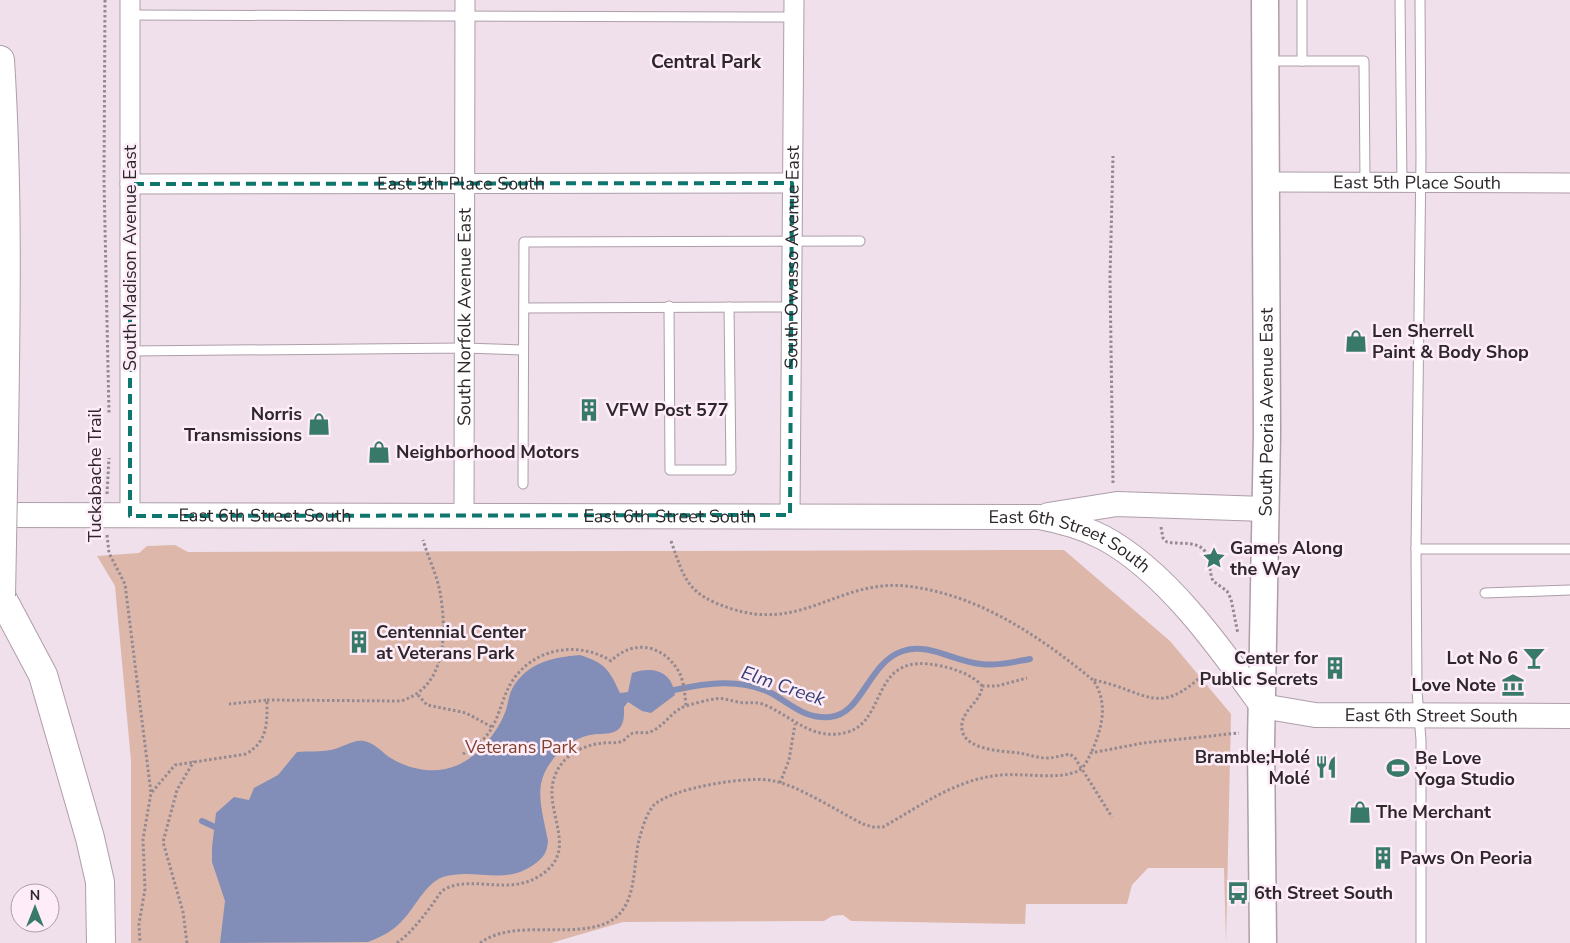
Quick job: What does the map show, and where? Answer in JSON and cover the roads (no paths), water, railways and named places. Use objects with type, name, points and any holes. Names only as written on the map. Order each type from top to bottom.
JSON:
[{"type":"highway","points":[[0,60],[6,169],[7,258],[0,631]]},
{"type":"highway","points":[[1,596],[43,676],[87,828],[100,882],[101,943]]},
{"type":"main road","name":"South Peoria Avenue East","points":[[1263,943],[1262,706],[1265,509],[1266,0]]},
{"type":"street","name":"South Madison Avenue East","points":[[115,526],[130,351],[130,8]]},
{"type":"street","name":"South Norfolk Avenue East","points":[[464,515],[465,8]]},
{"type":"street","name":"South Owasso Avenue East","points":[[790,515],[793,8]]},
{"type":"street","name":"East 5th Place South","points":[[1265,182],[1570,183]]},
{"type":"street","name":"East 5th Place South","points":[[130,184],[792,183]]},
{"type":"street","points":[[1039,517],[1117,504],[1265,509]]},
{"type":"street","name":"East 6th Street South","points":[[0,515],[115,526],[464,515],[1039,517],[1062,522],[1103,538],[1152,574],[1214,640],[1262,706],[1305,714],[1570,716]]},
{"type":"lane","points":[[1302,0],[1302,61]]},
{"type":"lane","points":[[1400,0],[1411,183],[1421,943]]},
{"type":"lane","points":[[1411,183],[1420,0]]},
{"type":"lane","points":[[130,8],[793,8]]},
{"type":"lane","points":[[1265,60],[1364,61],[1365,182]]},
{"type":"lane","points":[[523,484],[524,242],[860,242]]},
{"type":"lane","points":[[669,306],[670,470],[731,470],[729,306]]},
{"type":"lane","points":[[524,308],[791,306]]},
{"type":"lane","points":[[130,351],[464,348],[523,350]]},
{"type":"lane","points":[[1416,550],[1570,549]]},
{"type":"lane","points":[[1485,593],[1570,590]]},
{"type":"water","points":[[580,655],[601,664],[613,678],[620,693],[628,692],[632,673],[647,670],[660,672],[666,676],[670,680],[675,695],[651,713],[642,711],[628,702],[624,707],[623,720],[619,729],[610,733],[582,737],[566,746],[552,760],[543,776],[540,791],[548,841],[546,851],[539,861],[513,874],[467,874],[443,877],[431,885],[398,925],[386,934],[368,942],[220,943],[225,901],[212,862],[212,847],[216,813],[234,797],[249,800],[254,788],[278,775],[297,752],[331,750],[356,741],[364,741],[371,744],[389,757],[414,768],[441,770],[458,765],[472,756],[491,737],[504,715],[512,689],[525,673],[533,667],[550,660]]},
{"type":"waterway","name":"Elm Creek","points":[[674,690],[723,683],[747,685],[771,693],[805,713],[813,716],[830,717],[841,714],[850,707],[881,666],[891,657],[903,651],[922,649],[971,662],[987,664],[1030,659]]},
{"type":"waterway","name":"Elm Creek","points":[[202,821],[215,827]]},
{"type":"place","name":"Len Sherrell Paint & Body Shop","points":[[1356,341]]},
{"type":"place","name":"VFW Post 577","points":[[589,410]]},
{"type":"place","name":"Norris Transmissions","points":[[319,424]]},
{"type":"place","name":"Neighborhood Motors","points":[[379,452]]},
{"type":"place","name":"Games Along the Way","points":[[1214,558]]},
{"type":"place","name":"Centennial Center at Veterans Park","points":[[359,642]]},
{"type":"place","name":"Lot No 6","points":[[1534,658]]},
{"type":"place","name":"Center for Public Secrets","points":[[1335,668]]},
{"type":"place","name":"Love Note","points":[[1513,685]]},
{"type":"place","name":"Bramble;Holé Molé","points":[[1326,767]]},
{"type":"place","name":"Be Love Yoga Studio","points":[[1398,768]]},
{"type":"place","name":"The Merchant","points":[[1360,812]]},
{"type":"place","name":"Paws On Peoria","points":[[1383,858]]},
{"type":"place","name":"6th Street South","points":[[1238,893]]},
{"type":"district","name":"Central Park","points":[[706,62]]},
{"type":"park label","name":"Veterans Park","points":[[521,747]]}]
